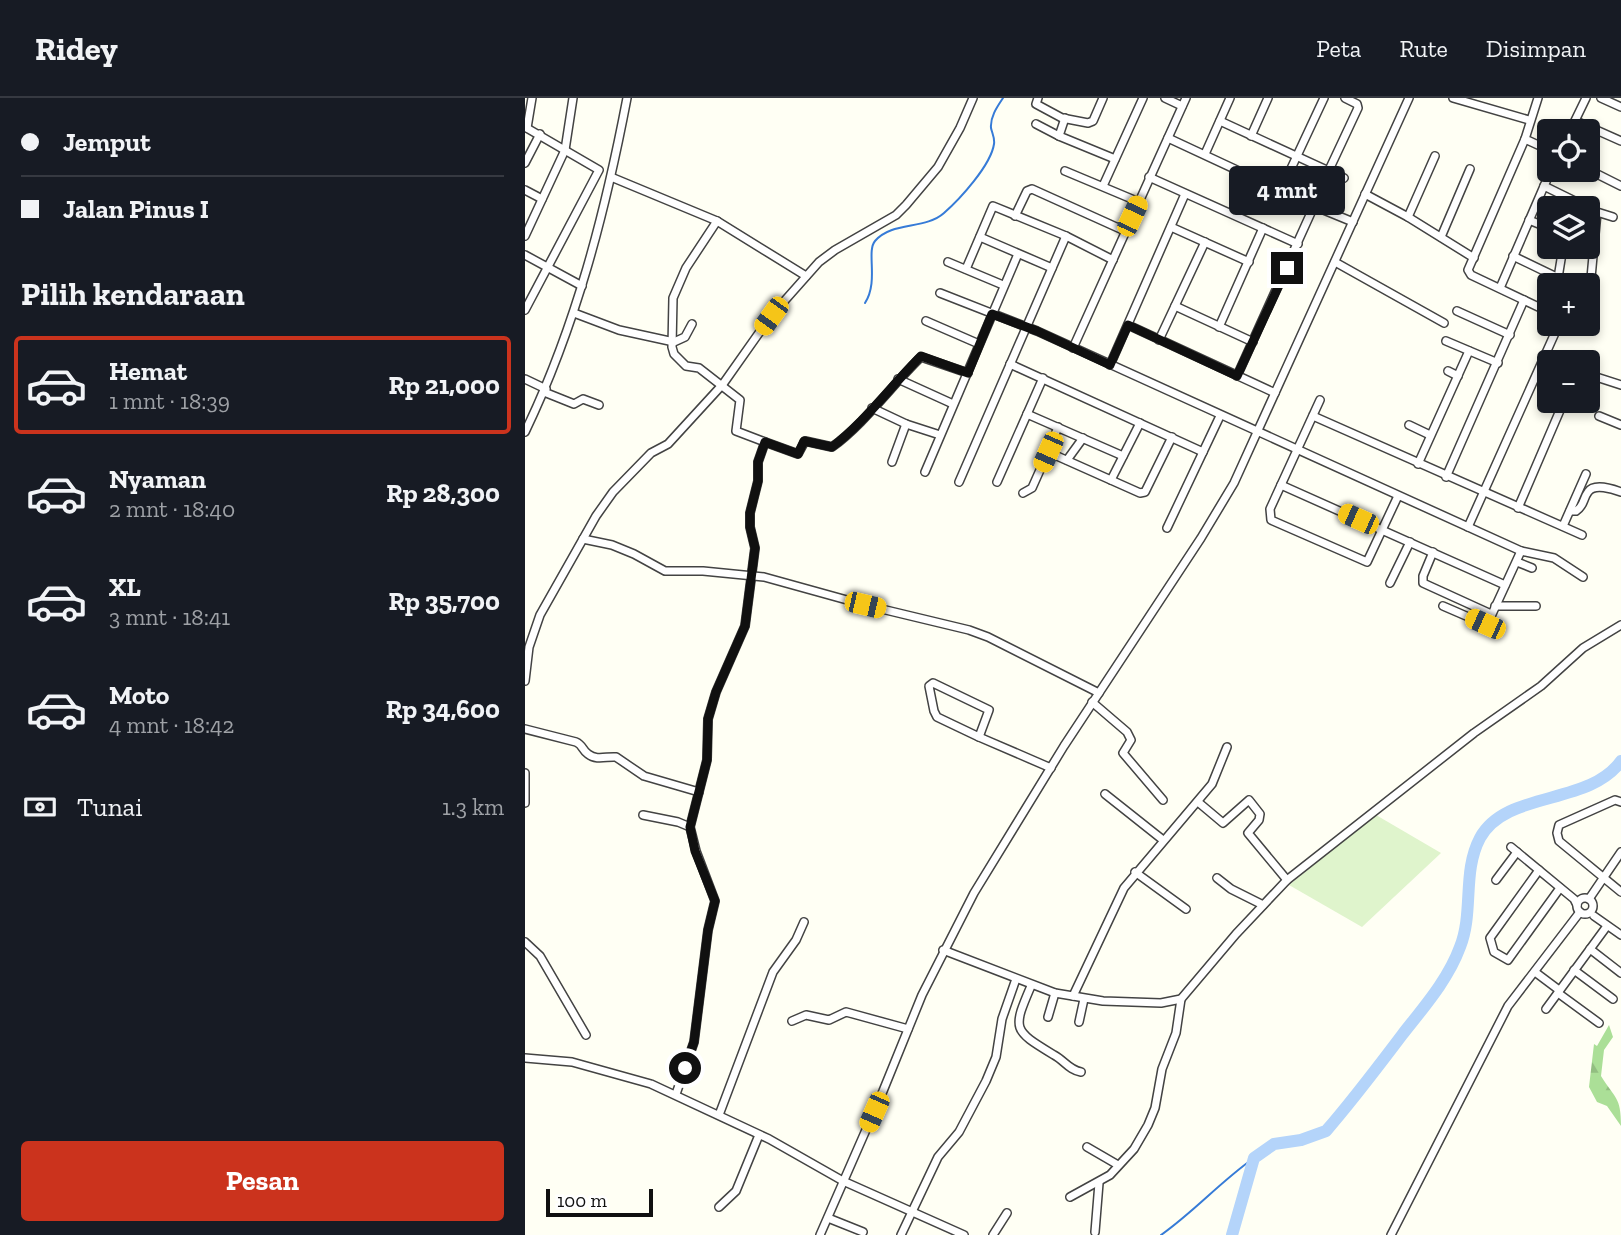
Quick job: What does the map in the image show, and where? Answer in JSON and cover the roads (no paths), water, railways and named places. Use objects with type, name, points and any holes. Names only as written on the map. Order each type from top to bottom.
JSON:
[{"type":"street","points":[[525,310],[599,170],[526,127],[532,98]]},
{"type":"street","points":[[525,236],[565,150],[573,98]]},
{"type":"street","points":[[525,432],[548,393],[579,315],[582,286],[617,179],[627,98]]},
{"type":"street","points":[[525,681],[529,648],[540,615],[596,516],[634,468],[651,453],[668,444],[723,384],[771,316],[806,276],[835,250],[901,211],[938,167],[973,98]]},
{"type":"street","points":[[1038,98],[1036,104],[1058,117],[1091,123],[1100,99]]},
{"type":"street","points":[[1103,186],[1143,98]]},
{"type":"street","points":[[1073,348],[1184,102],[1165,98]]},
{"type":"street","points":[[1205,154],[1230,98]]},
{"type":"street","points":[[1251,136],[1268,98]]},
{"type":"street","points":[[1281,190],[1324,98]]},
{"type":"street","points":[[1329,170],[1358,108],[1357,104],[1345,98]]},
{"type":"street","points":[[820,1235],[943,950],[1002,845],[1092,702],[1217,514],[1258,433],[1409,98]]},
{"type":"street","points":[[1454,98],[1529,120]]},
{"type":"street","points":[[1536,98],[1525,139],[1468,270],[1471,275],[1537,306]]},
{"type":"street","points":[[1577,119],[1586,98]]},
{"type":"street","points":[[1601,98],[1621,107]]},
{"type":"street","points":[[1059,136],[1065,118]]},
{"type":"street","points":[[1220,121],[1345,178]]},
{"type":"street","points":[[1036,124],[1115,159]]},
{"type":"street","points":[[1600,132],[1621,141]]},
{"type":"street","points":[[525,163],[540,134]]},
{"type":"street","points":[[1168,138],[1353,222]]},
{"type":"street","points":[[1525,139],[1537,144]]},
{"type":"street","points":[[1408,217],[1435,156]]},
{"type":"street","points":[[1441,237],[1470,169]]},
{"type":"street","points":[[1065,171],[1139,202]]},
{"type":"street","points":[[1600,176],[1621,186]]},
{"type":"street","points":[[1149,177],[1298,244]]},
{"type":"street","points":[[617,179],[717,220],[806,276]]},
{"type":"street","points":[[1500,288],[1546,182]]},
{"type":"street","points":[[1544,186],[1564,196]]},
{"type":"street","points":[[1015,216],[1027,191],[1032,189],[1125,231]]},
{"type":"street","points":[[525,190],[542,199]]},
{"type":"street","points":[[1110,365],[1185,194]]},
{"type":"street","points":[[1365,194],[1408,217],[1473,258]]},
{"type":"street","points":[[965,269],[993,206],[1066,236],[1113,260]]},
{"type":"street","points":[[1237,376],[1314,206]]},
{"type":"street","points":[[1600,213],[1613,216]]},
{"type":"street","points":[[717,220],[686,268],[673,298],[671,342],[674,354],[682,363],[699,368],[723,384],[741,401],[736,431],[798,454],[804,441],[831,448],[854,430],[898,379],[923,356],[968,373]]},
{"type":"street","points":[[1529,220],[1537,223]]},
{"type":"street","points":[[1171,227],[1249,262]]},
{"type":"street","points":[[1219,327],[1263,228]]},
{"type":"street","points":[[959,482],[1066,236]]},
{"type":"street","points":[[980,237],[1052,268]]},
{"type":"street","points":[[1159,340],[1205,242]]},
{"type":"street","points":[[925,472],[1018,254]]},
{"type":"street","points":[[525,256],[582,286]]},
{"type":"street","points":[[1513,256],[1548,273]]},
{"type":"street","points":[[1335,261],[1444,323]]},
{"type":"street","points":[[949,262],[1003,285]]},
{"type":"street","points":[[940,293],[1026,327],[1521,551],[1554,558],[1583,577]]},
{"type":"street","points":[[1446,477],[1524,300]]},
{"type":"street","points":[[1175,306],[1254,342]]},
{"type":"street","points":[[1457,311],[1510,335]]},
{"type":"street","points":[[579,315],[619,330],[671,342],[685,337],[692,324]]},
{"type":"street","points":[[926,321],[979,344]]},
{"type":"street","points":[[1128,325],[1276,393]]},
{"type":"street","points":[[1446,341],[1498,363]]},
{"type":"street","points":[[1418,464],[1469,351]]},
{"type":"street","points":[[1010,364],[1203,452]]},
{"type":"street","points":[[1448,371],[1458,376]]},
{"type":"street","points":[[1468,527],[1537,372]]},
{"type":"street","points":[[997,482],[1043,378]]},
{"type":"street","points":[[1600,378],[1621,385]]},
{"type":"street","points":[[525,379],[574,404],[583,399],[600,405]]},
{"type":"street","points":[[898,379],[953,404]]},
{"type":"street","points":[[1321,400],[1268,512],[1271,520],[1369,561],[1398,496]]},
{"type":"street","points":[[872,408],[906,424],[940,435]]},
{"type":"street","points":[[1518,508],[1559,413]]},
{"type":"street","points":[[1027,414],[1123,456]]},
{"type":"street","points":[[1167,527],[1220,416]]},
{"type":"street","points":[[1313,416],[1582,535]]},
{"type":"street","points":[[1599,416],[1621,425]]},
{"type":"street","points":[[1111,480],[1140,423]]},
{"type":"street","points":[[892,462],[906,424]]},
{"type":"street","points":[[1409,425],[1430,435]]},
{"type":"street","points":[[1023,493],[1032,488],[1058,427]]},
{"type":"street","points":[[1048,452],[1140,493],[1145,492],[1172,437]]},
{"type":"street","points":[[1067,460],[1083,439]]},
{"type":"street","points":[[676,1094],[694,1042],[708,930],[715,901],[695,851],[690,827],[707,760],[708,719],[716,692],[745,626],[755,548],[750,513],[758,481],[758,462],[765,442]]},
{"type":"street","points":[[1563,526],[1586,474]]},
{"type":"street","points":[[1281,485],[1505,584]]},
{"type":"street","points":[[1570,511],[1576,512],[1583,506],[1588,491],[1592,488],[1621,492]]},
{"type":"street","points":[[583,539],[612,545],[659,569],[779,580],[865,605],[966,629],[988,637],[1099,693]]},
{"type":"street","points":[[1390,583],[1410,542]]},
{"type":"street","points":[[1443,606],[1487,625],[1521,551]]},
{"type":"street","points":[[1433,552],[1423,576],[1423,583],[1491,614]]},
{"type":"street","points":[[1517,562],[1532,568]]},
{"type":"street","points":[[1495,606],[1536,607]]},
{"type":"street","points":[[943,950],[1055,993],[1084,999],[1175,1002],[1181,999],[1286,880],[1474,733],[1535,690],[1583,648],[1621,625]]},
{"type":"street","points":[[979,737],[989,710],[934,683],[931,684],[930,697],[937,717],[945,722],[979,737],[1051,768]]},
{"type":"street","points":[[1092,702],[1127,732],[1131,740],[1123,751],[1124,754],[1163,800]]},
{"type":"street","points":[[525,729],[582,744],[590,755],[603,759],[616,757],[644,776],[699,792]]},
{"type":"street","points":[[1073,996],[1116,904],[1135,872],[1213,784],[1227,747]]},
{"type":"street","points":[[525,773],[525,803]]},
{"type":"street","points":[[1105,794],[1163,840]]},
{"type":"street","points":[[1198,802],[1223,823],[1249,800],[1260,814],[1259,820],[1248,832],[1286,880]]},
{"type":"street","points":[[1621,801],[1615,800],[1559,825],[1557,833],[1559,841],[1621,892]]},
{"type":"street","points":[[643,815],[690,827]]},
{"type":"street","points":[[1391,1235],[1508,1006],[1535,972],[1578,908],[1581,898],[1589,899],[1593,904],[1586,914],[1578,908],[1574,900],[1514,849],[1496,880]]},
{"type":"street","points":[[1589,899],[1621,852]]},
{"type":"street","points":[[1539,870],[1490,938],[1494,952],[1508,960],[1560,888]]},
{"type":"street","points":[[1135,872],[1186,909]]},
{"type":"street","points":[[1217,878],[1231,889],[1263,905]]},
{"type":"street","points":[[1594,916],[1621,935]]},
{"type":"street","points":[[719,1115],[773,972],[796,940],[804,922]]},
{"type":"street","points":[[1546,1009],[1608,926]]},
{"type":"street","points":[[525,942],[544,963],[586,1035]]},
{"type":"street","points":[[1590,949],[1621,972]]},
{"type":"street","points":[[1574,970],[1612,999]]},
{"type":"street","points":[[1535,972],[1599,1023]]},
{"type":"street","points":[[901,1235],[939,1157],[959,1132],[986,1081],[996,1057],[1002,1019],[1016,979]]},
{"type":"street","points":[[1031,986],[1018,1018],[1022,1033],[1027,1040],[1060,1059],[1072,1070],[1081,1072]]},
{"type":"street","points":[[1048,1017],[1055,993]]},
{"type":"street","points":[[1079,1022],[1084,999]]},
{"type":"street","points":[[1070,1197],[1110,1175],[1134,1149],[1150,1120],[1163,1064],[1176,1033],[1181,999]]},
{"type":"street","points":[[792,1021],[806,1015],[829,1020],[846,1012],[908,1029]]},
{"type":"street","points":[[525,1058],[572,1062],[612,1071],[676,1094],[843,1181],[964,1235]]},
{"type":"street","points":[[719,1207],[736,1191],[759,1135]]},
{"type":"street","points":[[1087,1147],[1118,1164]]},
{"type":"street","points":[[1095,1232],[1099,1183]]},
{"type":"street","points":[[993,1235],[1007,1213]]},
{"type":"street","points":[[828,1218],[863,1233]]},
{"type":"waterway","points":[[865,303],[871,286],[875,241],[890,231],[936,218],[966,191],[992,152],[992,120],[1003,98]]},
{"type":"waterway","points":[[1232,1235],[1254,1158],[1274,1144],[1301,1140],[1326,1131],[1442,982],[1455,959],[1464,934],[1469,878],[1475,851],[1480,838],[1492,823],[1528,804],[1589,785],[1607,775],[1621,761]]},
{"type":"waterway","points":[[1161,1235],[1254,1158]]}]
